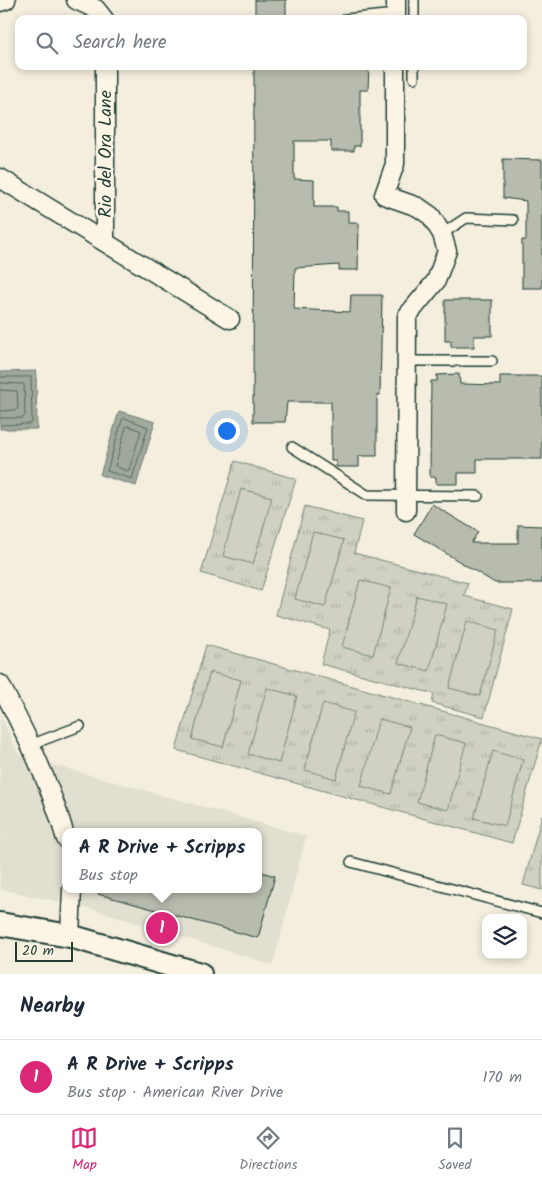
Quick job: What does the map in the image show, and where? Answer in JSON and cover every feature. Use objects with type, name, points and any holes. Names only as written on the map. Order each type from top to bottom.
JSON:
[{"type":"street","points":[[0,2],[6,0]]},
{"type":"street","points":[[76,0],[100,9]]},
{"type":"street","name":"Rio del Ora Lane","points":[[105,70],[105,242]]},
{"type":"street","points":[[395,70],[395,164],[384,195],[418,207],[431,216],[442,234],[447,251],[436,281],[407,316],[406,503]]},
{"type":"street","name":"Rio del Ora Lane","points":[[0,178],[230,319]]},
{"type":"street","points":[[0,684],[58,808],[63,828]]},
{"type":"street","points":[[70,936],[72,893]]},
{"type":"street","points":[[0,924],[70,936],[200,974]]},
{"type":"lane","points":[[414,0],[414,15]]},
{"type":"lane","points":[[371,15],[396,11]]},
{"type":"lane","points":[[414,70],[414,78]]},
{"type":"lane","points":[[442,234],[466,218],[513,220]]},
{"type":"lane","points":[[407,361],[492,361]]},
{"type":"lane","points":[[292,447],[368,495],[406,503],[478,496]]},
{"type":"lane","points":[[30,745],[80,726]]},
{"type":"lane","points":[[350,862],[542,913]]},
{"type":"shaded area","points":[[0,714],[19,755],[306,836],[273,965],[96,910],[0,889]]},
{"type":"green space","points":[[235,461],[296,479],[261,591],[201,573]]},
{"type":"green space","points":[[241,489],[272,497],[253,564],[223,556]]},
{"type":"green space","points":[[305,506],[362,521],[354,553],[468,583],[464,596],[513,609],[484,717],[432,703],[434,694],[321,664],[330,630],[276,615]]},
{"type":"green space","points":[[313,532],[344,540],[325,607],[295,599]]},
{"type":"green space","points":[[360,580],[391,588],[373,655],[342,647]]},
{"type":"green space","points":[[417,596],[447,604],[429,671],[398,663]]},
{"type":"green space","points":[[467,621],[498,630],[480,696],[449,688]]},
{"type":"green space","points":[[206,645],[542,739],[512,843],[176,750]]},
{"type":"green space","points":[[210,672],[241,680],[223,747],[192,739]]},
{"type":"green space","points":[[267,688],[297,696],[279,763],[248,754]]},
{"type":"green space","points":[[323,703],[354,712],[336,779],[305,770]]},
{"type":"green space","points":[[379,719],[410,727],[391,794],[361,786]]},
{"type":"green space","points":[[435,735],[466,743],[448,810],[417,802]]},
{"type":"green space","points":[[493,751],[523,760],[505,826],[474,818]]},
{"type":"green space","points":[[542,815],[542,890],[523,885]]},
{"type":"water","points":[[36,371],[37,429],[0,429],[0,372]]},
{"type":"water","points":[[119,411],[155,422],[136,486],[100,475]]},
{"type":"building","points":[[255,0],[286,0],[286,15],[255,15]]},
{"type":"building","points":[[254,70],[369,70],[368,90],[360,90],[360,146],[354,146],[354,151],[331,151],[331,141],[294,141],[294,179],[314,180],[314,207],[337,207],[337,211],[348,211],[348,223],[359,223],[358,270],[339,270],[339,265],[295,268],[294,309],[350,312],[351,295],[382,295],[380,395],[377,395],[377,456],[359,456],[359,467],[336,467],[336,461],[331,461],[331,402],[287,402],[285,422],[253,422]]},
{"type":"building","points":[[503,159],[542,160],[542,288],[522,288],[522,240],[526,240],[526,201],[503,198]]},
{"type":"building","points":[[445,300],[492,300],[492,336],[474,336],[474,347],[451,347],[451,341],[445,341]]},
{"type":"building","points":[[459,374],[460,384],[500,385],[500,376],[542,376],[542,459],[477,459],[477,473],[458,473],[458,484],[436,484],[436,477],[430,477],[431,381],[437,381],[437,375]]},
{"type":"building","points":[[432,504],[478,532],[471,543],[518,543],[518,525],[542,526],[542,583],[495,583],[414,534]]},
{"type":"building","points":[[262,872],[275,876],[258,938],[98,894],[262,893]]},
{"type":"place","name":"A R Drive + Scripps","points":[[162,928]]}]
